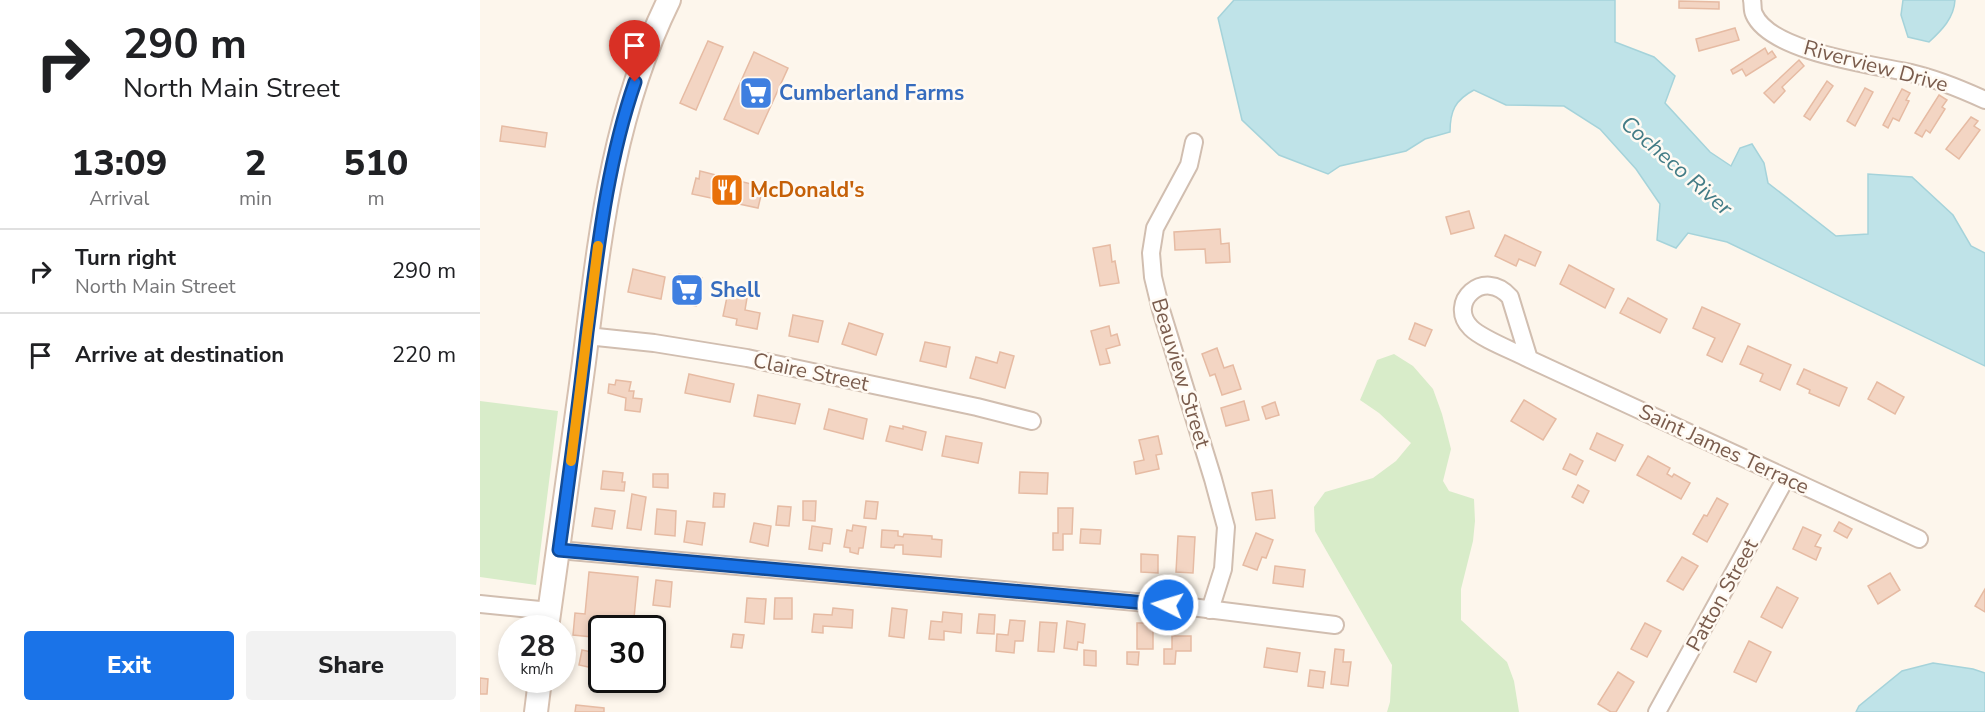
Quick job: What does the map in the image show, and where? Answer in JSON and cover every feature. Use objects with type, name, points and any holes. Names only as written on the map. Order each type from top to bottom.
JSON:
[{"type":"main road","points":[[549,615],[598,241],[612,166],[627,105],[669,0]]},
{"type":"main road","points":[[536,712],[538,693]]},
{"type":"street","name":"Riverview Drive","points":[[1752,0],[1754,14],[1765,27],[1808,50],[1862,65],[1921,76],[1953,86],[1985,100]]},
{"type":"street","name":"Beauview Street","points":[[1194,142],[1189,165],[1155,228],[1151,254],[1153,277],[1161,310],[1226,527],[1223,568],[1210,610]]},
{"type":"street","name":"Saint James Terrace","points":[[1529,359],[1510,297],[1497,286],[1488,285],[1473,290],[1468,296],[1463,311],[1464,319],[1474,331],[1529,359],[1918,540]]},
{"type":"street","name":"Claire Street","points":[[587,336],[665,344],[747,358],[1032,421]]},
{"type":"street","name":"Patton Street","points":[[1657,712],[1786,478]]},
{"type":"street","points":[[559,550],[1210,610],[1335,625]]},
{"type":"street","points":[[480,604],[527,615]]},
{"type":"green space","points":[[1394,354],[1413,366],[1433,389],[1451,449],[1443,481],[1449,491],[1474,499],[1473,541],[1461,589],[1461,620],[1507,662],[1514,681],[1519,712],[1387,712],[1390,702],[1392,665],[1315,531],[1314,507],[1325,492],[1373,478],[1396,461],[1411,443],[1379,413],[1360,400],[1377,360]]},
{"type":"green space","points":[[480,401],[558,411],[536,585],[480,577]]},
{"type":"water","name":"Cocheco River","points":[[1234,0],[1615,0],[1615,42],[1654,57],[1675,76],[1665,103],[1710,152],[1731,166],[1740,148],[1752,144],[1764,163],[1768,183],[1836,236],[1868,234],[1868,174],[1912,177],[1953,215],[1971,246],[1985,253],[1985,366],[1727,242],[1688,233],[1676,248],[1657,240],[1660,204],[1636,169],[1600,129],[1564,106],[1506,105],[1474,90],[1462,98],[1455,107],[1450,132],[1425,139],[1406,151],[1340,166],[1328,174],[1279,155],[1242,120],[1218,18]]},
{"type":"water","points":[[1903,0],[1955,0],[1950,18],[1929,42],[1908,37],[1901,15]]},
{"type":"water","points":[[1933,663],[1985,673],[1985,712],[1856,712],[1859,706],[1902,671]]},
{"type":"building","points":[[1679,1],[1719,2],[1719,9],[1679,8]]},
{"type":"building","points":[[1735,28],[1739,40],[1699,51],[1696,39]]},
{"type":"building","points":[[708,41],[723,47],[696,110],[680,103]]},
{"type":"building","points":[[1765,48],[1768,54],[1772,51],[1776,57],[1746,76],[1742,69],[1733,74],[1731,70]]},
{"type":"building","name":"Cumberland Farms","points":[[754,52],[788,68],[758,134],[724,119]]},
{"type":"building","points":[[1799,60],[1804,66],[1782,87],[1785,91],[1774,103],[1764,93]]},
{"type":"building","points":[[1827,81],[1833,86],[1810,120],[1804,116]]},
{"type":"building","points":[[1865,88],[1873,92],[1855,126],[1847,121]]},
{"type":"building","points":[[1902,89],[1910,93],[1906,100],[1909,101],[1899,121],[1893,118],[1888,128],[1883,125]]},
{"type":"building","points":[[1939,95],[1947,100],[1942,107],[1945,109],[1930,133],[1926,130],[1922,137],[1915,133]]},
{"type":"building","points":[[1971,117],[1978,121],[1974,126],[1980,130],[1959,159],[1946,149]]},
{"type":"building","points":[[502,126],[547,133],[545,147],[500,141]]},
{"type":"building","name":"McDonald's","points":[[700,171],[763,187],[758,208],[692,194]]},
{"type":"building","points":[[1469,211],[1474,228],[1451,234],[1446,217]]},
{"type":"building","points":[[1220,229],[1221,244],[1229,243],[1230,262],[1206,263],[1205,249],[1175,250],[1174,232]]},
{"type":"building","points":[[1505,235],[1541,252],[1535,266],[1519,259],[1516,266],[1495,256]]},
{"type":"building","points":[[1110,245],[1112,262],[1115,261],[1119,283],[1100,286],[1093,248]]},
{"type":"building","points":[[1569,265],[1614,289],[1605,308],[1560,284]]},
{"type":"building","points":[[633,269],[665,277],[661,299],[628,292]]},
{"type":"building","name":"Shell","points":[[679,274],[702,278],[696,306],[673,301]]},
{"type":"building","points":[[736,290],[748,292],[745,310],[760,313],[757,329],[736,325],[737,319],[723,316],[727,297],[735,298]]},
{"type":"building","points":[[1628,298],[1667,319],[1660,333],[1620,313]]},
{"type":"building","points":[[1702,307],[1740,324],[1722,362],[1707,355],[1715,338],[1693,328]]},
{"type":"building","points":[[793,315],[823,321],[818,342],[789,336]]},
{"type":"building","points":[[849,323],[883,334],[876,355],[842,344]]},
{"type":"building","points":[[1415,323],[1432,330],[1425,346],[1409,339]]},
{"type":"building","points":[[1109,326],[1111,336],[1117,334],[1120,345],[1106,349],[1110,363],[1100,365],[1091,331]]},
{"type":"building","points":[[925,342],[950,347],[946,367],[920,361]]},
{"type":"building","points":[[1748,346],[1791,365],[1780,390],[1760,381],[1763,374],[1740,364]]},
{"type":"building","points":[[1217,348],[1224,368],[1233,365],[1241,389],[1222,395],[1215,374],[1210,376],[1202,354]]},
{"type":"building","points":[[1000,352],[1014,356],[1005,388],[970,378],[976,357],[997,363]]},
{"type":"building","points":[[1804,369],[1847,388],[1839,406],[1809,393],[1810,390],[1797,384]]},
{"type":"building","points":[[689,374],[734,384],[730,402],[685,393]]},
{"type":"building","points":[[616,380],[631,382],[629,391],[634,391],[633,398],[642,399],[640,412],[625,410],[626,398],[608,393],[609,384],[615,385]]},
{"type":"building","points":[[1877,382],[1904,397],[1895,414],[1868,399]]},
{"type":"building","points":[[758,395],[800,404],[795,424],[754,416]]},
{"type":"building","points":[[1524,400],[1556,419],[1543,440],[1511,421]]},
{"type":"building","points":[[1244,401],[1249,420],[1226,426],[1221,408]]},
{"type":"building","points":[[1275,402],[1279,415],[1266,419],[1262,407]]},
{"type":"building","points":[[829,409],[867,419],[863,439],[824,429]]},
{"type":"building","points":[[890,426],[903,429],[903,426],[926,432],[922,450],[886,441]]},
{"type":"building","points":[[1597,433],[1623,445],[1615,461],[1590,449]]},
{"type":"building","points":[[946,436],[982,443],[978,463],[942,456]]},
{"type":"building","points":[[1158,436],[1162,454],[1156,455],[1159,469],[1136,474],[1134,462],[1144,460],[1139,440]]},
{"type":"building","points":[[1570,454],[1583,461],[1576,475],[1563,469]]},
{"type":"building","points":[[1648,456],[1670,468],[1667,474],[1672,477],[1674,474],[1690,483],[1681,499],[1637,475]]},
{"type":"building","points":[[603,471],[623,473],[624,491],[601,489]]},
{"type":"building","points":[[1020,472],[1048,473],[1047,494],[1019,493]]},
{"type":"building","points":[[653,474],[668,474],[668,488],[653,487]]},
{"type":"building","points":[[1578,485],[1589,491],[1583,503],[1572,497]]},
{"type":"building","points":[[1272,490],[1275,518],[1256,520],[1252,493]]},
{"type":"building","points":[[714,493],[725,494],[724,507],[713,507]]},
{"type":"building","points":[[632,494],[646,497],[641,530],[627,528]]},
{"type":"building","points":[[1717,498],[1728,504],[1707,542],[1693,534]]},
{"type":"building","points":[[803,501],[816,501],[815,521],[803,520]]},
{"type":"building","points":[[866,501],[878,502],[876,519],[864,518]]},
{"type":"building","points":[[778,506],[791,507],[789,526],[776,525]]},
{"type":"building","points":[[595,508],[615,511],[612,529],[592,526]]},
{"type":"building","points":[[1058,508],[1073,508],[1072,534],[1063,534],[1063,550],[1053,550],[1053,533],[1058,533]]},
{"type":"building","points":[[657,509],[676,511],[675,536],[655,534]]},
{"type":"building","points":[[687,521],[705,523],[702,545],[684,542]]},
{"type":"building","points":[[1839,522],[1852,529],[1847,538],[1834,531]]},
{"type":"building","points":[[754,523],[771,526],[768,546],[750,542]]},
{"type":"building","points":[[853,525],[866,527],[863,548],[859,548],[858,554],[844,547],[847,530],[852,531]]},
{"type":"building","points":[[812,526],[832,529],[830,544],[823,543],[822,551],[809,549]]},
{"type":"building","points":[[1803,527],[1821,535],[1815,546],[1821,548],[1816,560],[1793,549]]},
{"type":"building","points":[[1081,529],[1101,530],[1100,544],[1080,543]]},
{"type":"building","points":[[882,530],[898,531],[898,536],[903,537],[904,534],[932,536],[932,539],[942,540],[941,557],[903,554],[903,545],[895,545],[894,548],[881,547]]},
{"type":"building","points":[[1256,533],[1273,540],[1266,558],[1262,557],[1257,570],[1243,565]]},
{"type":"building","points":[[1178,536],[1195,537],[1193,573],[1176,572]]},
{"type":"building","points":[[1141,554],[1158,555],[1158,573],[1141,572]]},
{"type":"building","points":[[1682,557],[1698,566],[1683,590],[1667,581]]},
{"type":"building","points":[[1275,566],[1305,570],[1303,587],[1273,583]]},
{"type":"building","points":[[589,572],[638,577],[634,615],[588,615],[588,637],[576,635],[575,613],[585,614]]},
{"type":"building","points":[[1890,573],[1900,590],[1878,604],[1868,586]]},
{"type":"building","points":[[656,580],[672,582],[670,607],[653,605]]},
{"type":"building","points":[[1777,587],[1798,598],[1782,628],[1761,617]]},
{"type":"building","points":[[1985,589],[1985,612],[1975,606]]},
{"type":"building","points":[[747,598],[766,599],[764,624],[745,622]]},
{"type":"building","points":[[775,598],[792,598],[792,619],[774,619]]},
{"type":"building","points":[[833,608],[853,610],[852,628],[823,626],[823,633],[812,632],[814,614],[832,615]]},
{"type":"building","points":[[892,608],[907,610],[904,638],[889,636]]},
{"type":"building","points":[[943,612],[962,614],[961,633],[944,631],[944,640],[929,639],[931,621],[942,622]]},
{"type":"building","points":[[979,614],[995,615],[994,634],[977,633]]},
{"type":"building","points":[[1010,620],[1025,621],[1023,641],[1015,641],[1014,653],[996,651],[997,634],[1008,635]]},
{"type":"building","points":[[1067,621],[1085,624],[1083,643],[1078,642],[1077,650],[1064,648]]},
{"type":"building","points":[[1040,622],[1057,623],[1054,652],[1038,651]]},
{"type":"building","points":[[1137,623],[1153,623],[1153,649],[1137,649]]},
{"type":"building","points":[[1645,623],[1661,631],[1647,657],[1631,649]]},
{"type":"building","points":[[733,634],[744,635],[742,648],[731,647]]},
{"type":"building","points":[[1172,636],[1191,636],[1191,651],[1176,651],[1175,664],[1164,664],[1164,649],[1172,649]]},
{"type":"building","points":[[1749,641],[1771,652],[1756,682],[1734,672]]},
{"type":"building","points":[[1267,648],[1300,653],[1297,672],[1264,667]]},
{"type":"building","points":[[1335,649],[1344,650],[1343,662],[1351,662],[1348,686],[1331,684]]},
{"type":"building","points":[[582,650],[588,651],[588,667],[579,665]]},
{"type":"building","points":[[1084,650],[1096,651],[1096,666],[1084,665]]},
{"type":"building","points":[[1127,652],[1139,652],[1138,665],[1127,664]]},
{"type":"building","points":[[1310,670],[1325,672],[1323,688],[1308,686]]},
{"type":"building","points":[[1618,672],[1634,682],[1616,712],[1611,712],[1598,704]]},
{"type":"building","points":[[480,678],[488,679],[487,694],[480,694]]},
{"type":"building","points":[[576,705],[604,708],[604,712],[575,712]]},
{"type":"slow traffic","points":[[571,461],[598,246]]},
{"type":"place","name":"Cumberland Farms","points":[[756,93]]},
{"type":"place","name":"McDonald's","points":[[727,190]]},
{"type":"place","name":"Shell","points":[[687,290]]},
{"type":"route","points":[[635,82],[612,166],[598,241],[559,550],[1168,605]]}]
